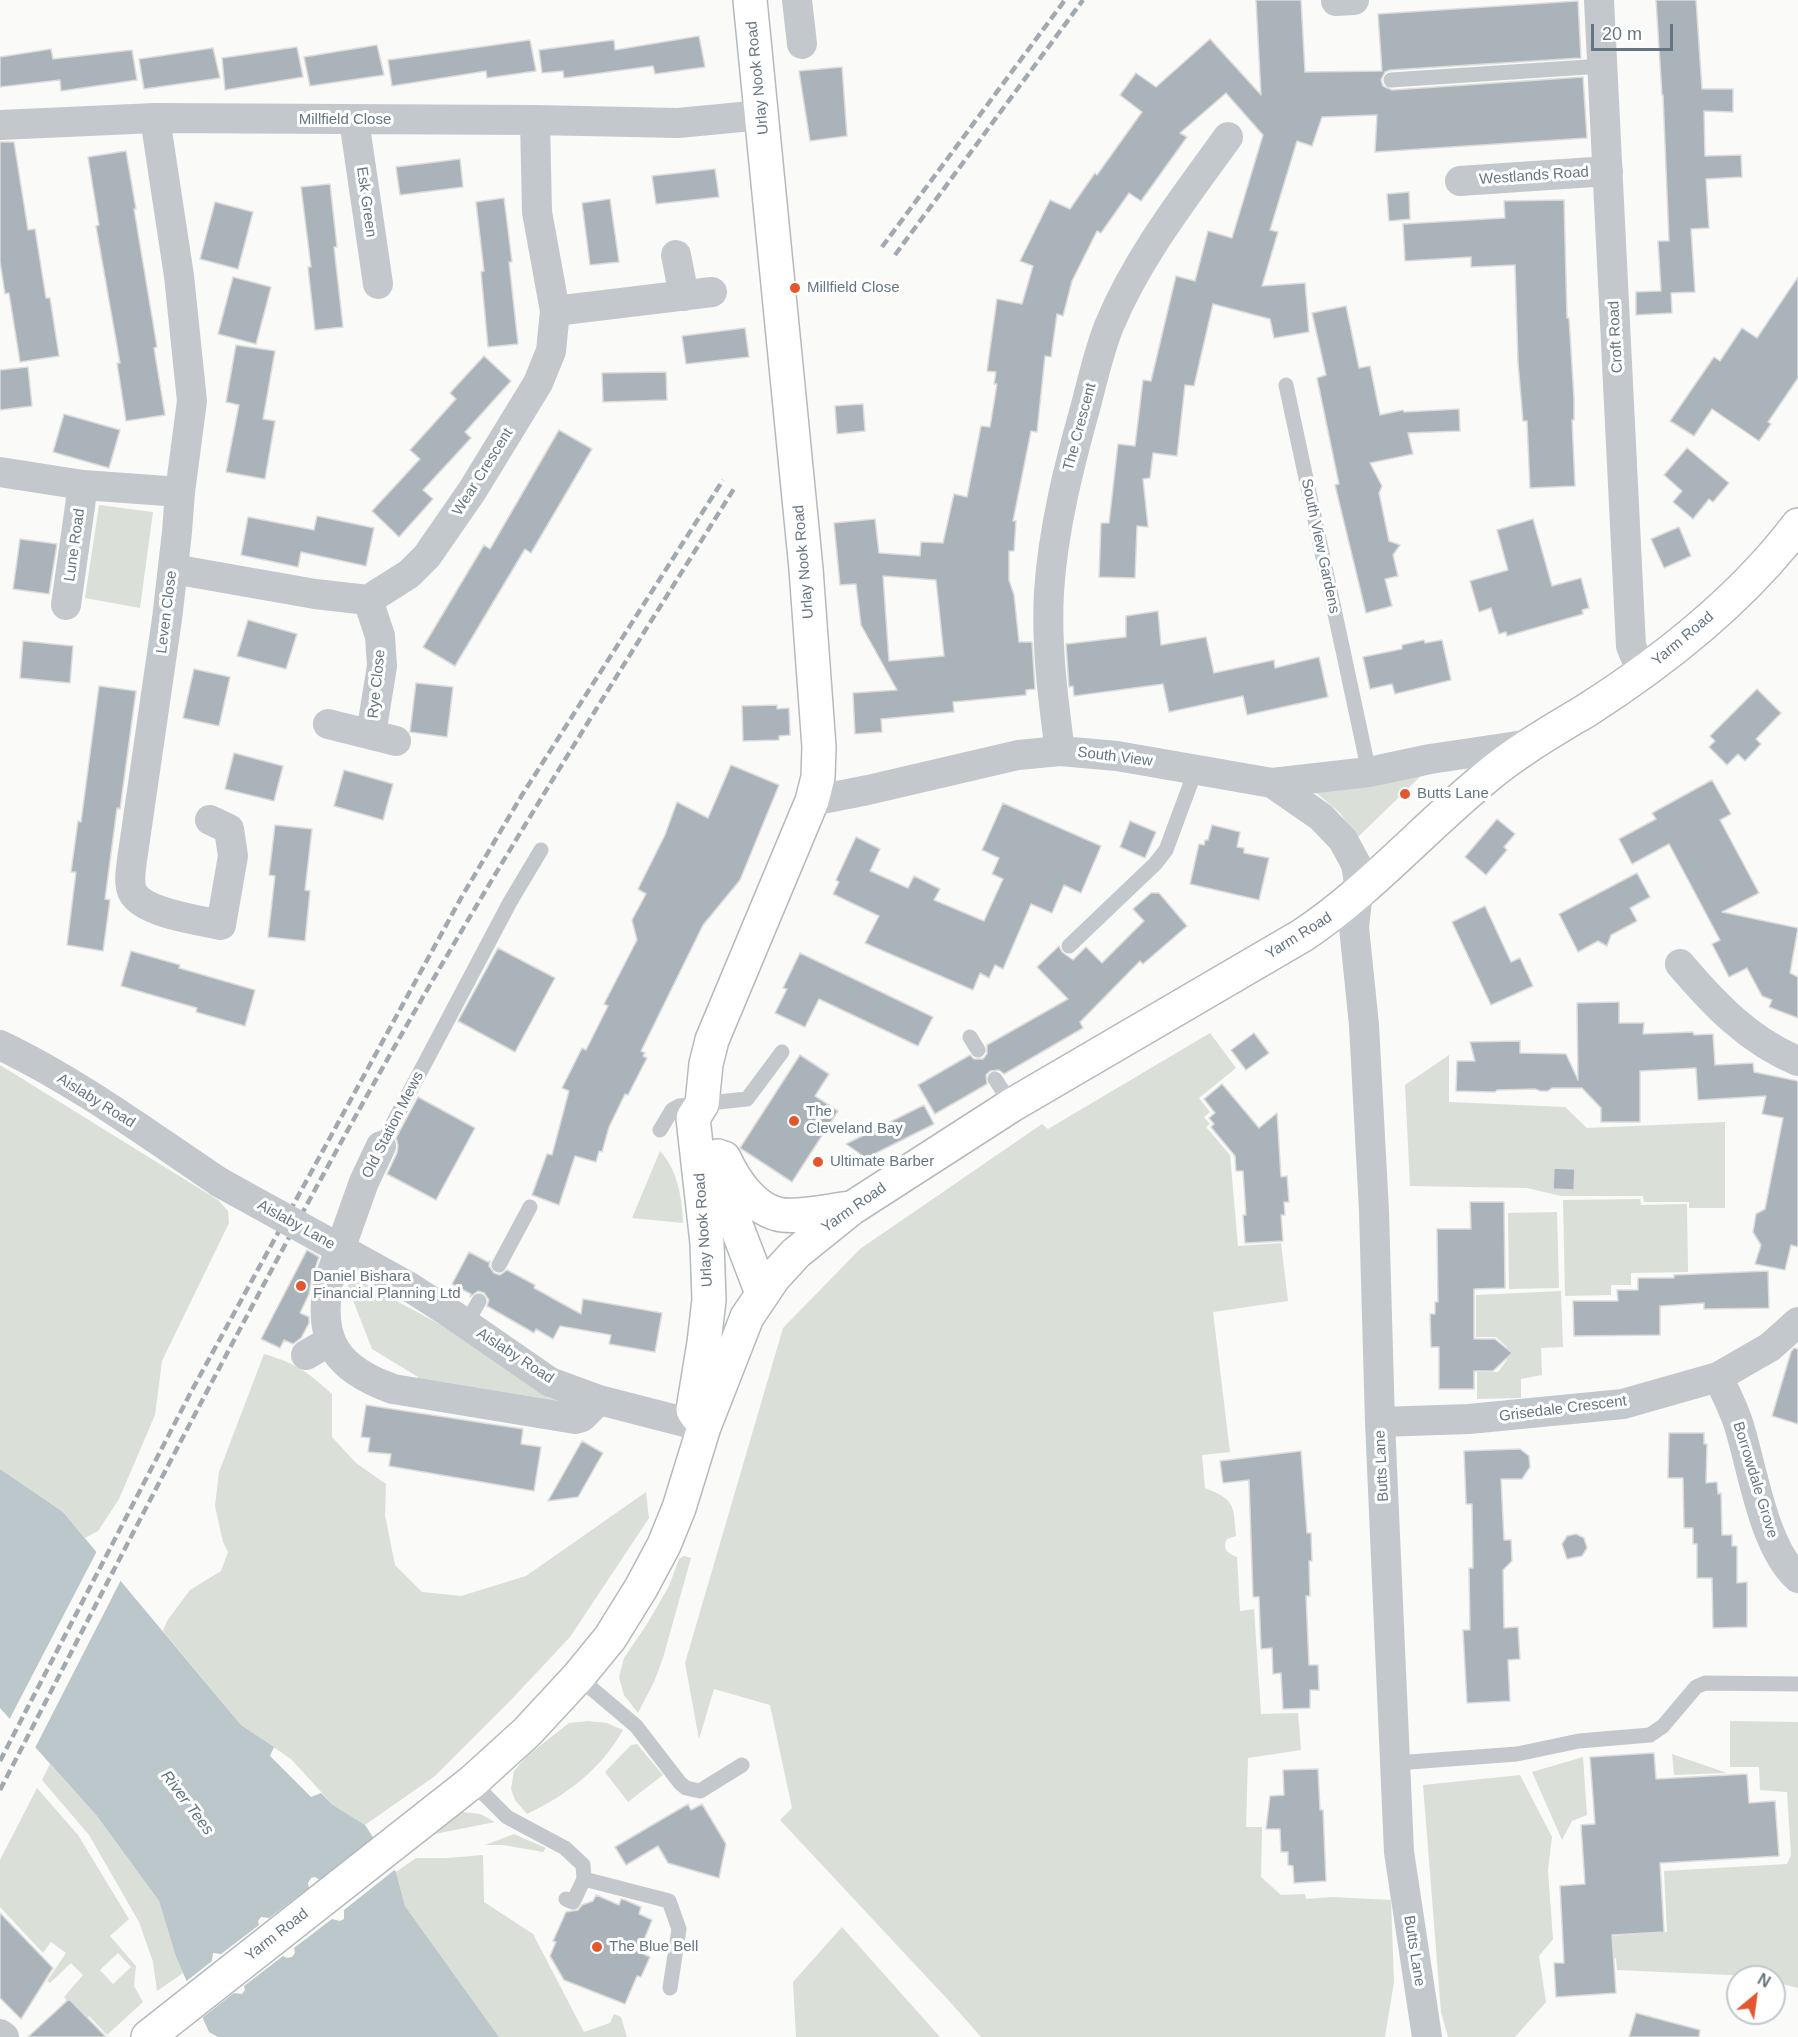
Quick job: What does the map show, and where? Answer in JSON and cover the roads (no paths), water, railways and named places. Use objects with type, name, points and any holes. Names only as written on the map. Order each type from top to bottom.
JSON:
[{"type":"main road","name":"Urlay Nook Road","points":[[704,1427],[693,1410],[709,1300],[707,1243],[693,1118],[702,1104],[706,1064],[712,1040],[812,801],[819,777],[806,569],[750,0]]},
{"type":"main road","name":"Yarm Road","points":[[148,2037],[472,1782],[527,1732],[578,1677],[610,1638],[664,1545],[679,1508],[704,1427],[747,1317],[762,1293],[795,1253],[1004,1092],[1304,935],[1331,916],[1359,894],[1485,778],[1531,744],[1642,673],[1673,649],[1763,567],[1798,525]]},
{"type":"main road","name":"Urlay Nook Road","points":[[702,1104],[712,1118],[717,1142],[718,1164],[726,1199],[762,1293]]},
{"type":"main road","name":"Urlay Nook Road","points":[[717,1142],[726,1163],[745,1191],[764,1208],[776,1214],[793,1215],[852,1208]]},
{"type":"street","points":[[797,0],[802,44]]},
{"type":"street","points":[[1336,1],[1354,0]]},
{"type":"street","name":"Croft Road","points":[[1599,0],[1631,646],[1642,673]]},
{"type":"street","name":"Millfield Close","points":[[0,126],[155,118],[678,123],[762,115]]},
{"type":"street","name":"Leven Close","points":[[155,118],[179,276],[192,401],[173,569],[130,876],[131,891],[140,902],[151,907],[221,925],[233,856],[229,829],[210,820]]},
{"type":"street","name":"Esk Green","points":[[354,120],[378,284]]},
{"type":"street","name":"Wear Crescent","points":[[368,600],[409,574],[427,556],[472,491],[538,383],[551,351],[555,311],[537,212],[535,120]]},
{"type":"street","name":"The Crescent","points":[[1060,751],[1052,685],[1049,590],[1059,515],[1078,434],[1109,326],[1123,298],[1157,236],[1228,137]]},
{"type":"street","name":"Westlands Road","points":[[1460,181],[1608,171]]},
{"type":"street","points":[[555,311],[698,294],[676,255]]},
{"type":"street","points":[[0,472],[83,485],[180,492]]},
{"type":"street","name":"Lune Road","points":[[66,605],[83,485]]},
{"type":"street","points":[[173,569],[315,594],[368,600]]},
{"type":"street","name":"Rye Close","points":[[328,724],[384,738],[381,636],[368,600]]},
{"type":"street","points":[[1272,783],[1369,772],[1430,759],[1531,744]]},
{"type":"street","name":"South View","points":[[812,801],[1017,755],[1060,751],[1120,756],[1272,783],[1321,817],[1343,840],[1356,864],[1359,894]]},
{"type":"street","name":"Butts Lane","points":[[1359,894],[1354,927],[1364,1025],[1374,1211],[1380,1422],[1399,1852],[1427,2037]]},
{"type":"street","points":[[1680,964],[1709,998],[1736,1023],[1775,1050],[1798,1061]]},
{"type":"street","name":"Aislaby Road","points":[[0,1045],[21,1055],[102,1104],[219,1182]]},
{"type":"street","name":"Old Station Mews","points":[[381,1146],[364,1182],[328,1283],[325,1316],[318,1348],[333,1350],[344,1362],[378,1384],[393,1389],[575,1419],[582,1417],[599,1400]]},
{"type":"street","name":"Aislaby Lane","points":[[219,1182],[373,1267]]},
{"type":"street","name":"Aislaby Road","points":[[373,1267],[411,1288],[473,1313],[550,1382],[599,1400],[704,1427]]},
{"type":"street","name":"Grisedale Crescent","points":[[1380,1422],[1469,1419],[1623,1404],[1718,1377],[1770,1347],[1798,1322]]},
{"type":"street","name":"Borrowdale Grove","points":[[1718,1377],[1739,1426],[1776,1549],[1790,1571],[1798,1578]]},
{"type":"street","points":[[0,2034],[4,2037]]},
{"type":"lane","points":[[1391,80],[1603,66]]},
{"type":"lane","name":"South View Gardens","points":[[1286,385],[1369,772]]},
{"type":"lane","points":[[1069,945],[1155,864],[1166,850],[1196,769]]},
{"type":"lane","name":"Old Station Mews","points":[[381,1146],[510,902],[541,850]]},
{"type":"lane","points":[[660,1130],[672,1110],[679,1106],[747,1099],[782,1052]]},
{"type":"lane","points":[[498,1265],[530,1207]]},
{"type":"lane","points":[[578,1677],[636,1726],[686,1788],[700,1791],[742,1765]]},
{"type":"lane","points":[[1396,1763],[1517,1754],[1579,1741],[1650,1735],[1663,1726],[1696,1687],[1705,1683],[1798,1684]]},
{"type":"lane","points":[[472,1782],[507,1817],[565,1848],[583,1865],[584,1879],[573,1902],[566,1899]]},
{"type":"lane","points":[[584,1879],[669,1901],[679,1929],[670,1988]]},
{"type":"water","name":"River Tees","points":[[0,1469],[63,1512],[241,1725],[274,1747],[270,1756],[311,1797],[321,1793],[333,1805],[365,1825],[396,1872],[405,1906],[499,2037],[218,2037],[209,2032],[176,1957],[159,1901],[97,1816],[0,1708]]},
{"type":"railway","points":[[882,247],[1065,0]]},
{"type":"railway","points":[[895,255],[1083,0]]},
{"type":"railway","points":[[0,1761],[191,1392],[461,898],[522,795],[723,480]]},
{"type":"railway","points":[[0,1790],[241,1327],[391,1053],[517,838],[735,487]]},
{"type":"place","name":"Millfield Close","points":[[795,288]]},
{"type":"place","name":"Butts Lane","points":[[1405,794]]},
{"type":"place","name":"The Cleveland Bay","points":[[794,1121]]},
{"type":"place","name":"Ultimate Barber","points":[[818,1162]]},
{"type":"place","name":"Daniel Bishara Financial Planning Ltd","points":[[301,1286]]},
{"type":"place","name":"The Blue Bell","points":[[597,1947]]}]
